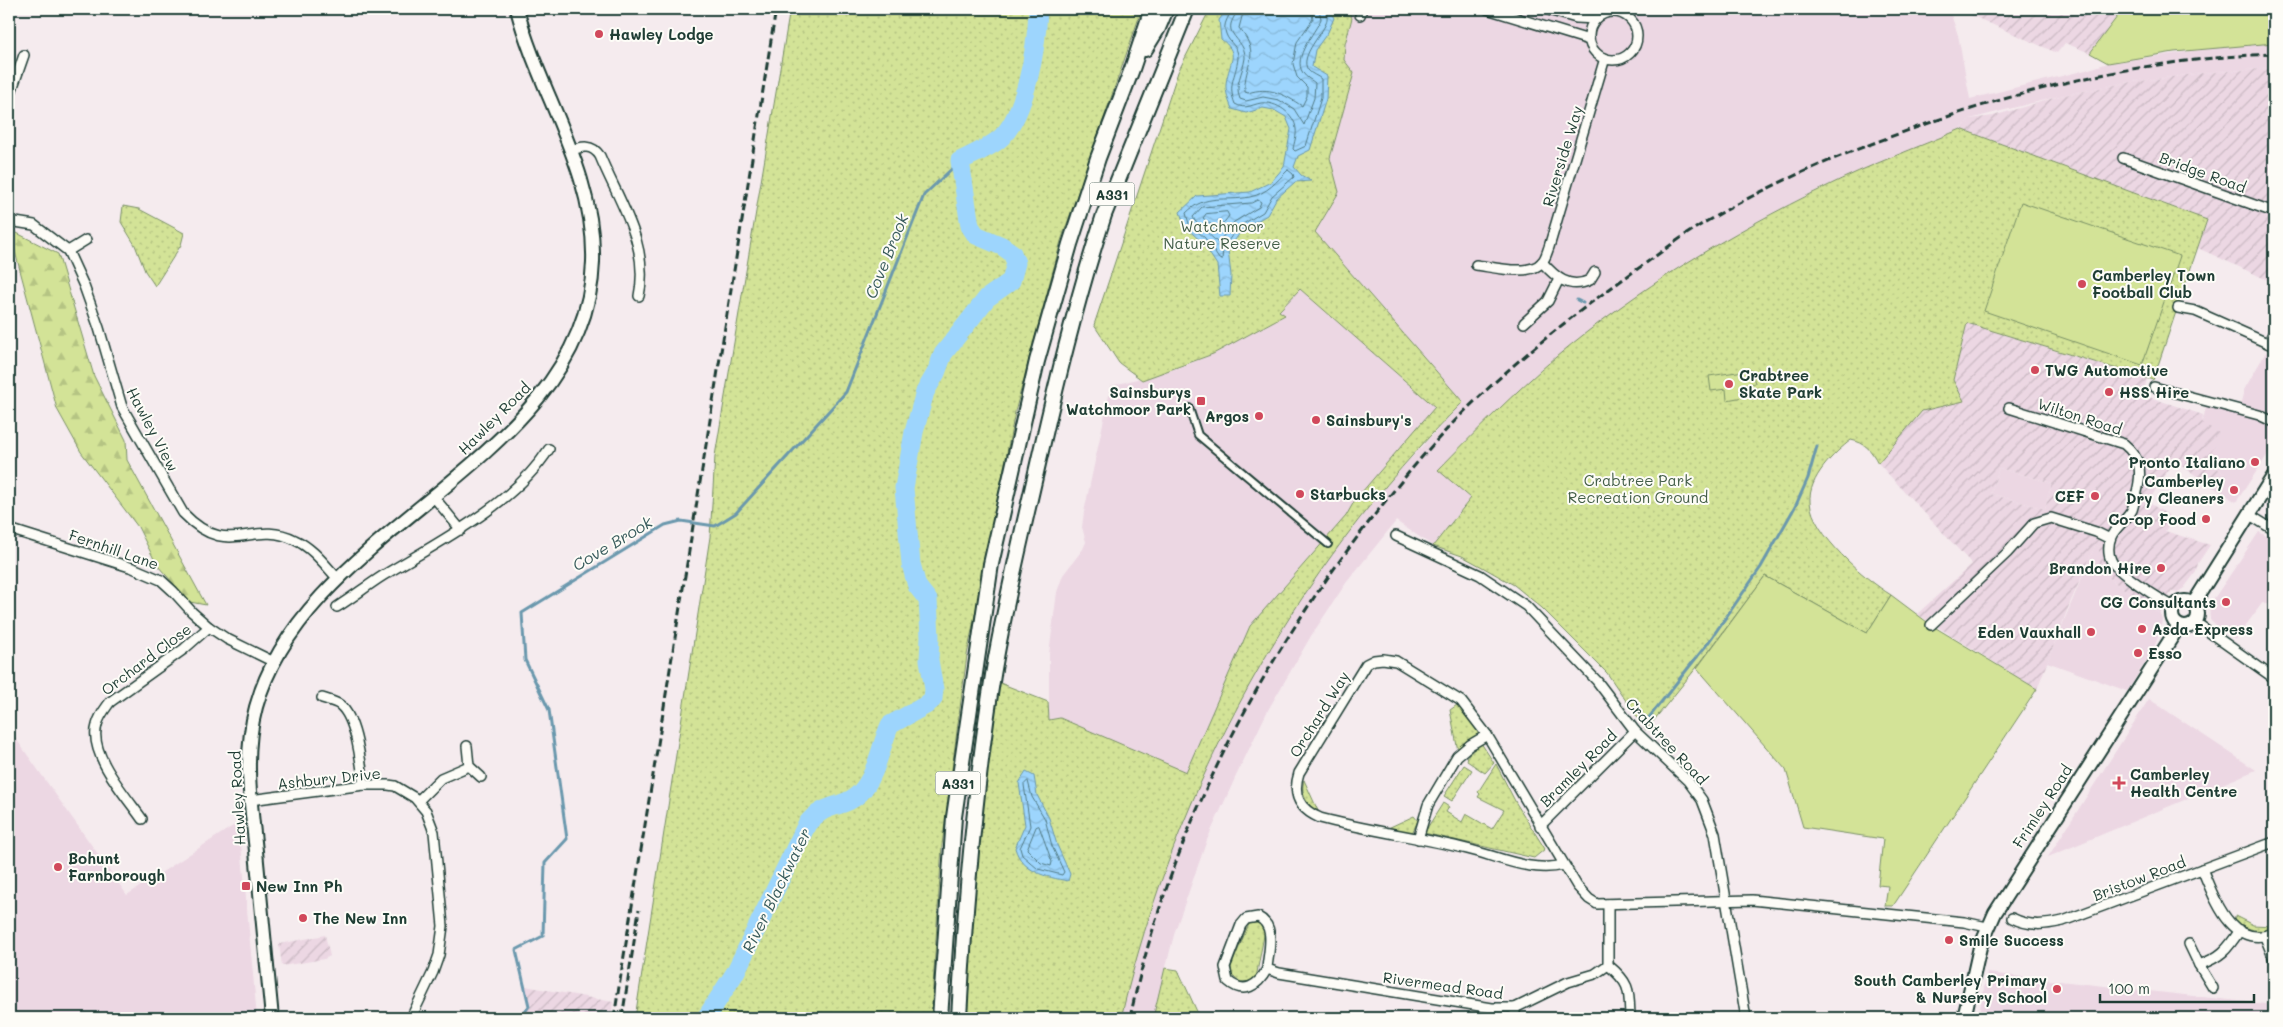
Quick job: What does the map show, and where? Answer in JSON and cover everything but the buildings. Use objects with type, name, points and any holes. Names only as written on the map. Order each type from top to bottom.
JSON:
[{"type":"main road","name":"Hawley Road","points":[[272,1018],[250,800],[249,770],[252,727],[256,707],[274,662],[280,650],[305,615],[338,579],[387,534],[476,460],[530,407],[559,368],[576,334],[588,299],[593,256],[588,214],[570,151],[537,69],[517,9]]},
{"type":"main road","name":"A331","points":[[940,1018],[954,817],[991,564],[1037,361],[1070,244],[1095,165],[1132,69],[1152,9]]},
{"type":"main road","name":"A331","points":[[1132,69],[1158,28],[1166,9]]},
{"type":"main road","name":"A331","points":[[959,1018],[966,909],[982,753],[997,655],[1015,564],[1056,386],[1093,249],[1104,215],[1187,9]]},
{"type":"main road","points":[[2193,604],[2274,475]]},
{"type":"main road","points":[[2183,602],[2193,604],[2198,611],[2195,622],[2189,627],[2179,626],[2173,619],[2175,608],[2183,602]]},
{"type":"main road","name":"Frimley Road","points":[[1964,1018],[1978,953],[1987,927],[2019,873],[2179,626]]},
{"type":"street","points":[[1488,9],[1570,32],[1589,40]]},
{"type":"street","points":[[1545,9],[1576,18],[1596,19]]},
{"type":"street","points":[[1619,11],[1631,21],[1636,30],[1637,40],[1633,49],[1625,57],[1614,60],[1596,54],[1589,40],[1592,25],[1596,19],[1602,15],[1619,11]]},
{"type":"street","points":[[9,98],[24,55]]},
{"type":"street","name":"Riverside Way","points":[[1542,262],[1549,247],[1605,58]]},
{"type":"street","points":[[570,151],[590,147],[596,150],[600,156],[629,220],[642,258],[643,279],[639,296]]},
{"type":"street","name":"Bridge Road","points":[[2122,158],[2274,212]]},
{"type":"street","points":[[9,222],[34,225],[68,251],[86,240]]},
{"type":"street","name":"Hawley View","points":[[68,251],[96,319],[122,406],[183,513],[199,528],[216,536],[239,538],[266,533],[294,539],[318,557],[338,579]]},
{"type":"street","points":[[1476,265],[1517,270],[1530,269],[1542,262],[1559,280],[1574,285],[1583,284],[1590,280],[1595,272]]},
{"type":"street","points":[[1524,322],[1548,301],[1559,280]]},
{"type":"street","points":[[2178,308],[2195,311],[2271,345],[2274,332]]},
{"type":"street","points":[[2154,387],[2259,415],[2274,422]]},
{"type":"street","points":[[1189,408],[1198,435],[1328,544]]},
{"type":"street","name":"Wilton Road","points":[[2009,408],[2124,444],[2134,452],[2139,460],[2141,477],[2132,510],[2110,539]]},
{"type":"street","points":[[337,607],[382,577],[461,530],[514,488],[543,458],[549,449]]},
{"type":"street","points":[[433,496],[461,530]]},
{"type":"street","points":[[2248,514],[2274,530]]},
{"type":"street","points":[[1931,625],[2007,553],[2034,523],[2051,518],[2110,539],[2109,552],[2111,562],[2120,571],[2175,608]]},
{"type":"street","name":"Fernhill Lane","points":[[9,530],[116,562],[161,580],[209,627],[242,648],[274,662]]},
{"type":"street","name":"Crabtree Road","points":[[1396,536],[1480,575],[1526,606],[1597,681],[1636,730],[1688,781],[1702,800],[1712,824],[1746,1018]]},
{"type":"street","points":[[2195,622],[2274,678]]},
{"type":"street","name":"Orchard Close","points":[[142,819],[100,757],[96,742],[96,726],[101,713],[110,702],[184,649],[209,627]]},
{"type":"street","name":"Orchard Way","points":[[1564,865],[1548,869],[1529,867],[1466,848],[1320,818],[1304,808],[1297,796],[1296,785],[1301,770],[1366,664],[1374,660],[1383,659],[1396,661],[1461,701],[1487,735],[1564,865],[1588,899],[1597,904],[1726,900]]},
{"type":"street","points":[[322,698],[340,705],[348,715],[358,750],[364,785]]},
{"type":"street","name":"Bramley Road","points":[[1540,826],[1636,730]]},
{"type":"street","points":[[1418,839],[1428,805],[1457,756],[1470,744],[1487,735]]},
{"type":"street","points":[[467,746],[469,766],[481,777]]},
{"type":"street","points":[[418,801],[441,778],[469,766]]},
{"type":"street","name":"Ashbury Drive","points":[[250,800],[364,785],[395,786],[418,801],[426,811],[434,832],[443,926],[439,955],[411,1018]]},
{"type":"street","name":"Bristow Road","points":[[2012,918],[2036,925],[2063,921],[2274,842]]},
{"type":"street","points":[[2202,869],[2218,907],[2228,923],[2252,936],[2265,937],[2274,933]]},
{"type":"street","points":[[1726,900],[1752,900],[1964,922],[1987,927]]},
{"type":"street","points":[[1608,904],[1608,965],[1623,977],[1628,990],[1630,1018]]},
{"type":"street","points":[[1258,917],[1268,925],[1270,932],[1267,969],[1262,979],[1249,989],[1234,986],[1226,974],[1225,967],[1241,925],[1246,919],[1258,917]]},
{"type":"street","points":[[2199,965],[2216,959],[2240,930]]},
{"type":"street","points":[[2265,937],[2274,959]]},
{"type":"street","points":[[2189,944],[2213,988]]},
{"type":"street","name":"Rivermead Road","points":[[1267,969],[1279,973],[1492,1008],[1515,1008],[1568,982],[1595,974],[1608,965]]},
{"type":"street","points":[[1514,1018],[1515,1008]]},
{"type":"shaded area","points":[[1347,9],[1949,9],[1958,35],[1970,99],[2108,63],[2236,45],[2274,43],[2274,68],[2203,73],[2125,83],[2060,96],[1970,119],[1961,129],[1826,186],[1756,222],[1482,426],[1439,470],[1471,498],[1433,546],[1396,521],[1346,583],[1311,636],[1268,710],[1207,840],[1175,931],[1153,1018],[1121,1018],[1131,974],[1170,853],[1201,779],[1253,677],[1293,611],[1334,551],[1375,497],[1463,402],[1315,232],[1339,192],[1330,158],[1354,73],[1344,60],[1345,44],[1352,18]]},
{"type":"shaded area","points":[[1957,9],[2123,9],[2090,53],[2065,43],[2057,53]]},
{"type":"shaded area","points":[[2274,68],[2274,283],[2198,248],[2207,220],[1961,129],[1970,119],[1993,116],[2060,96],[2125,83],[2203,73]]},
{"type":"shaded area","points":[[1300,289],[1435,407],[1434,410],[1355,500],[1346,516],[1251,625],[1186,773],[1060,718],[1049,720],[1049,654],[1057,592],[1063,575],[1083,549],[1086,542],[1082,527],[1084,512],[1111,386],[1181,367],[1213,354],[1284,316],[1279,311]]},
{"type":"shaded area","points":[[1967,323],[2147,379],[2143,395],[2203,415],[2202,422],[2222,435],[2206,459],[2227,476],[2218,490],[2174,461],[2148,502],[2168,515],[2171,522],[2165,531],[2210,545],[2198,563],[2196,572],[2184,588],[2178,592],[2172,591],[2160,614],[2107,577],[2100,567],[2099,547],[2096,544],[2070,603],[2037,689],[1917,614],[1972,564],[1878,463],[1922,410],[1964,401],[1953,380]],"holes":[[[1999,468],[2052,483],[2045,509],[1991,494]]]},
{"type":"shaded area","points":[[2266,352],[2274,356],[2274,417],[2240,406],[2244,390]]},
{"type":"shaded area","points":[[2207,405],[2255,418],[2274,426],[2274,445],[2236,502],[2218,490],[2227,476],[2206,459],[2202,422]]},
{"type":"shaded area","points":[[1999,468],[2052,483],[2045,509],[1991,494]]},
{"type":"shaded area","points":[[2259,532],[2274,540],[2274,599],[2269,605],[2263,602],[2235,640],[2210,619],[2209,606]]},
{"type":"shaded area","name":"Eden Vauxhall","points":[[2096,543],[2099,547],[2107,577],[2160,614],[2162,620],[2160,632],[2153,650],[2127,691],[2047,662]]},
{"type":"shaded area","points":[[2149,699],[2256,770],[2048,857]]},
{"type":"shaded area","name":"Bohunt Farnborough","points":[[9,729],[127,895],[239,822],[257,1018],[9,1018]]},
{"type":"shaded area","points":[[325,935],[330,956],[324,959],[282,966],[279,944]]},
{"type":"shaded area","name":"South Camberley Primary & Nursery School","points":[[1987,973],[2274,1005],[2274,1018],[1978,1018]]},
{"type":"shaded area","points":[[525,986],[613,1002],[611,1018],[521,1018],[529,1006]]},
{"type":"green space","points":[[790,9],[1142,9],[1061,241],[1015,412],[967,655],[942,845],[931,1018],[635,1018],[710,537],[715,456]]},
{"type":"green space","name":"Watchmoor Nature Reserve","points":[[1210,9],[1347,9],[1352,18],[1345,44],[1344,60],[1354,73],[1330,158],[1339,192],[1315,232],[1463,402],[1402,467],[1346,537],[1295,610],[1249,686],[1209,765],[1174,847],[1145,932],[1121,1018],[967,1018],[975,846],[995,681],[1048,702],[1049,720],[1060,718],[1186,772],[1250,626],[1346,516],[1355,500],[1435,407],[1300,289],[1279,311],[1285,315],[1213,354],[1142,380],[1119,363],[1094,325],[1178,72]]},
{"type":"green space","points":[[2123,9],[2274,9],[2274,43],[2174,52],[2108,63],[2090,53]]},
{"type":"green space","name":"Crabtree Park Recreation Ground","points":[[1961,129],[2207,220],[2153,380],[1967,323],[1953,380],[1964,401],[1922,411],[1878,463],[1867,448],[1861,443],[1851,440],[1823,467],[1810,493],[1813,515],[1830,541],[1854,567],[1891,595],[1867,633],[1765,576],[1697,667],[1646,730],[1607,673],[1542,608],[1514,585],[1462,556],[1433,546],[1471,498],[1438,470],[1496,412],[1556,357],[1652,285],[1719,243],[1789,205],[1858,171]]},
{"type":"green space","name":"Camberley Town Football Club","points":[[2021,202],[2180,256],[2142,365],[1984,311]]},
{"type":"green space","points":[[123,206],[139,209],[184,233],[181,245],[155,286],[145,271],[135,245],[121,222]]},
{"type":"green space","points":[[9,229],[58,254],[94,376],[126,440],[127,460],[206,605],[190,602],[157,565],[138,527],[81,452],[57,409]]},
{"type":"green space","name":"Crabtree Skate Park","points":[[1751,370],[1755,383],[1741,386],[1743,397],[1727,400],[1726,389],[1711,391],[1709,376]]},
{"type":"green space","points":[[1765,576],[1867,633],[1891,595],[1931,625],[2037,689],[1893,906],[1885,906],[1888,886],[1878,885],[1883,839],[1803,827],[1786,770],[1697,668]]},
{"type":"green space","points":[[1457,705],[1469,717],[1481,736],[1458,751],[1450,710]]},
{"type":"green space","points":[[1481,743],[1494,763],[1485,773],[1467,761],[1468,755]]},
{"type":"green space","points":[[1496,764],[1516,803],[1545,849],[1534,858],[1424,833],[1443,803],[1449,807],[1446,812],[1462,822],[1466,814],[1492,829],[1504,810],[1478,797],[1480,794],[1478,792]]},
{"type":"green space","points":[[1464,765],[1472,770],[1452,801],[1444,796]]},
{"type":"green space","points":[[1304,780],[1319,813],[1311,807],[1304,795]]},
{"type":"green space","points":[[1414,816],[1418,821],[1412,833],[1388,828]]},
{"type":"green space","points":[[2235,916],[2253,925],[2273,926],[2274,928],[2258,930],[2244,927],[2234,921]]},
{"type":"green space","points":[[1250,923],[1261,924],[1265,930],[1256,978],[1253,981],[1241,982],[1232,976],[1231,967],[1247,928]]},
{"type":"green space","points":[[1165,968],[1178,970],[1200,1018],[1153,1018]]},
{"type":"water","points":[[1227,9],[1329,9],[1334,18],[1328,32],[1315,50],[1312,67],[1327,76],[1326,99],[1310,150],[1298,156],[1294,167],[1301,175],[1311,181],[1295,182],[1276,199],[1267,215],[1242,230],[1228,250],[1231,275],[1230,296],[1220,296],[1217,265],[1202,242],[1185,227],[1180,212],[1197,196],[1250,192],[1271,182],[1284,167],[1291,129],[1286,117],[1274,110],[1263,108],[1246,113],[1232,109],[1226,86],[1232,61],[1232,52],[1221,39],[1219,20]]},
{"type":"water","points":[[1026,772],[1034,776],[1037,795],[1049,818],[1057,845],[1070,874],[1068,881],[1051,878],[1036,872],[1023,863],[1018,856],[1015,848],[1025,825],[1019,783]]},
{"type":"waterway","name":"River Blackwater","points":[[706,1018],[735,973],[807,824],[820,812],[847,802],[860,793],[866,786],[874,769],[890,725],[926,705],[933,699],[934,689],[929,660],[928,600],[917,586],[911,564],[904,488],[914,432],[925,392],[936,373],[943,354],[987,298],[1011,281],[1016,263],[1012,253],[1002,246],[976,235],[970,226],[960,161],[997,141],[1007,131],[1016,116],[1032,61],[1038,9]]},
{"type":"waterway","name":"Cove Brook","points":[[521,1018],[529,1006],[516,950],[543,936],[545,863],[567,839],[549,710],[525,660],[522,613],[665,525],[681,521],[715,526],[736,513],[846,392],[924,195],[960,161]]},
{"type":"waterway","points":[[1577,300],[1583,303]]},
{"type":"waterway","points":[[1647,720],[1708,643],[1761,567],[1796,505],[1808,478],[1817,446]]},
{"type":"railway","points":[[614,1018],[776,9]]},
{"type":"railway","points":[[1130,1018],[1147,949],[1169,880],[1195,814],[1225,749],[1259,686],[1296,624],[1380,508],[1439,438],[1497,380],[1538,345],[1602,295],[1699,226],[1750,197],[1857,149],[2001,100],[2090,77],[2180,62],[2274,54]]},
{"type":"railway","points":[[622,1018],[639,910]]},
{"type":"place","name":"Hawley Lodge","points":[[599,34]]},
{"type":"place","name":"Camberley Town Football Club","points":[[2082,284]]},
{"type":"place","name":"TWG Automotive","points":[[2035,370]]},
{"type":"place","name":"Crabtree Skate Park","points":[[1729,384]]},
{"type":"place","name":"HSS Hire","points":[[2109,392]]},
{"type":"place","name":"Sainsburys Watchmoor Park","points":[[1201,401]]},
{"type":"place","name":"Argos","points":[[1259,416]]},
{"type":"place","name":"Sainsbury's","points":[[1316,420]]},
{"type":"place","name":"Pronto Italiano","points":[[2255,462]]},
{"type":"place","name":"Camberley Dry Cleaners","points":[[2234,490]]},
{"type":"place","name":"Starbucks","points":[[1300,494]]},
{"type":"place","name":"CEF","points":[[2095,496]]},
{"type":"place","name":"Co-op Food","points":[[2206,519]]},
{"type":"place","name":"Brandon Hire","points":[[2161,568]]},
{"type":"place","name":"CG Consultants","points":[[2226,602]]},
{"type":"place","name":"Asda Express","points":[[2142,629]]},
{"type":"place","name":"Eden Vauxhall","points":[[2091,632]]},
{"type":"place","name":"Esso","points":[[2138,653]]},
{"type":"place","name":"Camberley Health Centre","points":[[2119,783]]},
{"type":"place","name":"Bohunt Farnborough","points":[[58,867]]},
{"type":"place","name":"New Inn Ph","points":[[246,886]]},
{"type":"place","name":"The New Inn","points":[[303,918]]},
{"type":"place","name":"Smile Success","points":[[1949,940]]},
{"type":"place","name":"South Camberley Primary & Nursery School","points":[[2057,989]]}]
